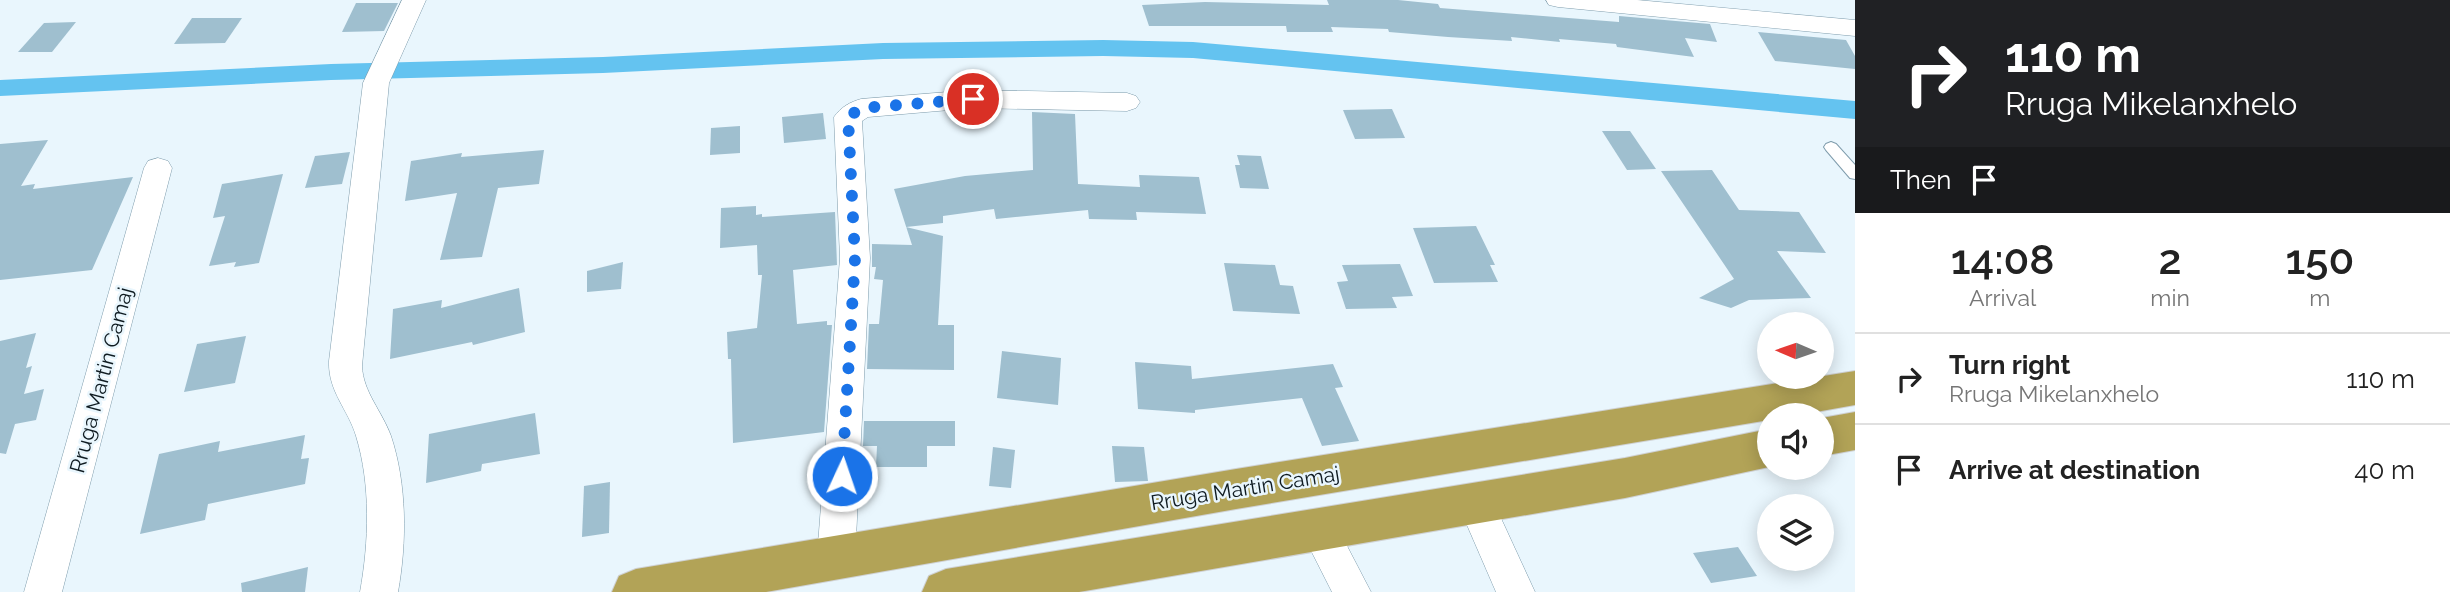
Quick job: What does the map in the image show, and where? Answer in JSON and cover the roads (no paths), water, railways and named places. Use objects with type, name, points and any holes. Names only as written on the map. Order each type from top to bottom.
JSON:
[{"type":"highway","name":"Rruga Martin Camaj","points":[[636,592],[1855,388]]},
{"type":"highway","points":[[1834,435],[1855,431]]},
{"type":"highway","points":[[946,592],[1625,478],[1757,450]]},
{"type":"street","points":[[379,592],[382,578],[384,499],[375,440],[360,404],[349,388],[345,371],[376,83],[414,0]]},
{"type":"street","points":[[1558,0],[1855,28]]},
{"type":"street","points":[[836,558],[855,258],[848,117],[861,108],[959,100],[1127,102]]},
{"type":"street","name":"Rruga Martin Camaj","points":[[43,592],[158,168]]},
{"type":"street","points":[[1475,502],[1516,592]]},
{"type":"street","points":[[1319,529],[1352,592]]},
{"type":"lane","points":[[1831,147],[1855,174]]},
{"type":"waterway","points":[[0,88],[331,72],[603,65],[883,51],[1103,48],[1193,50],[1855,110]]}]
